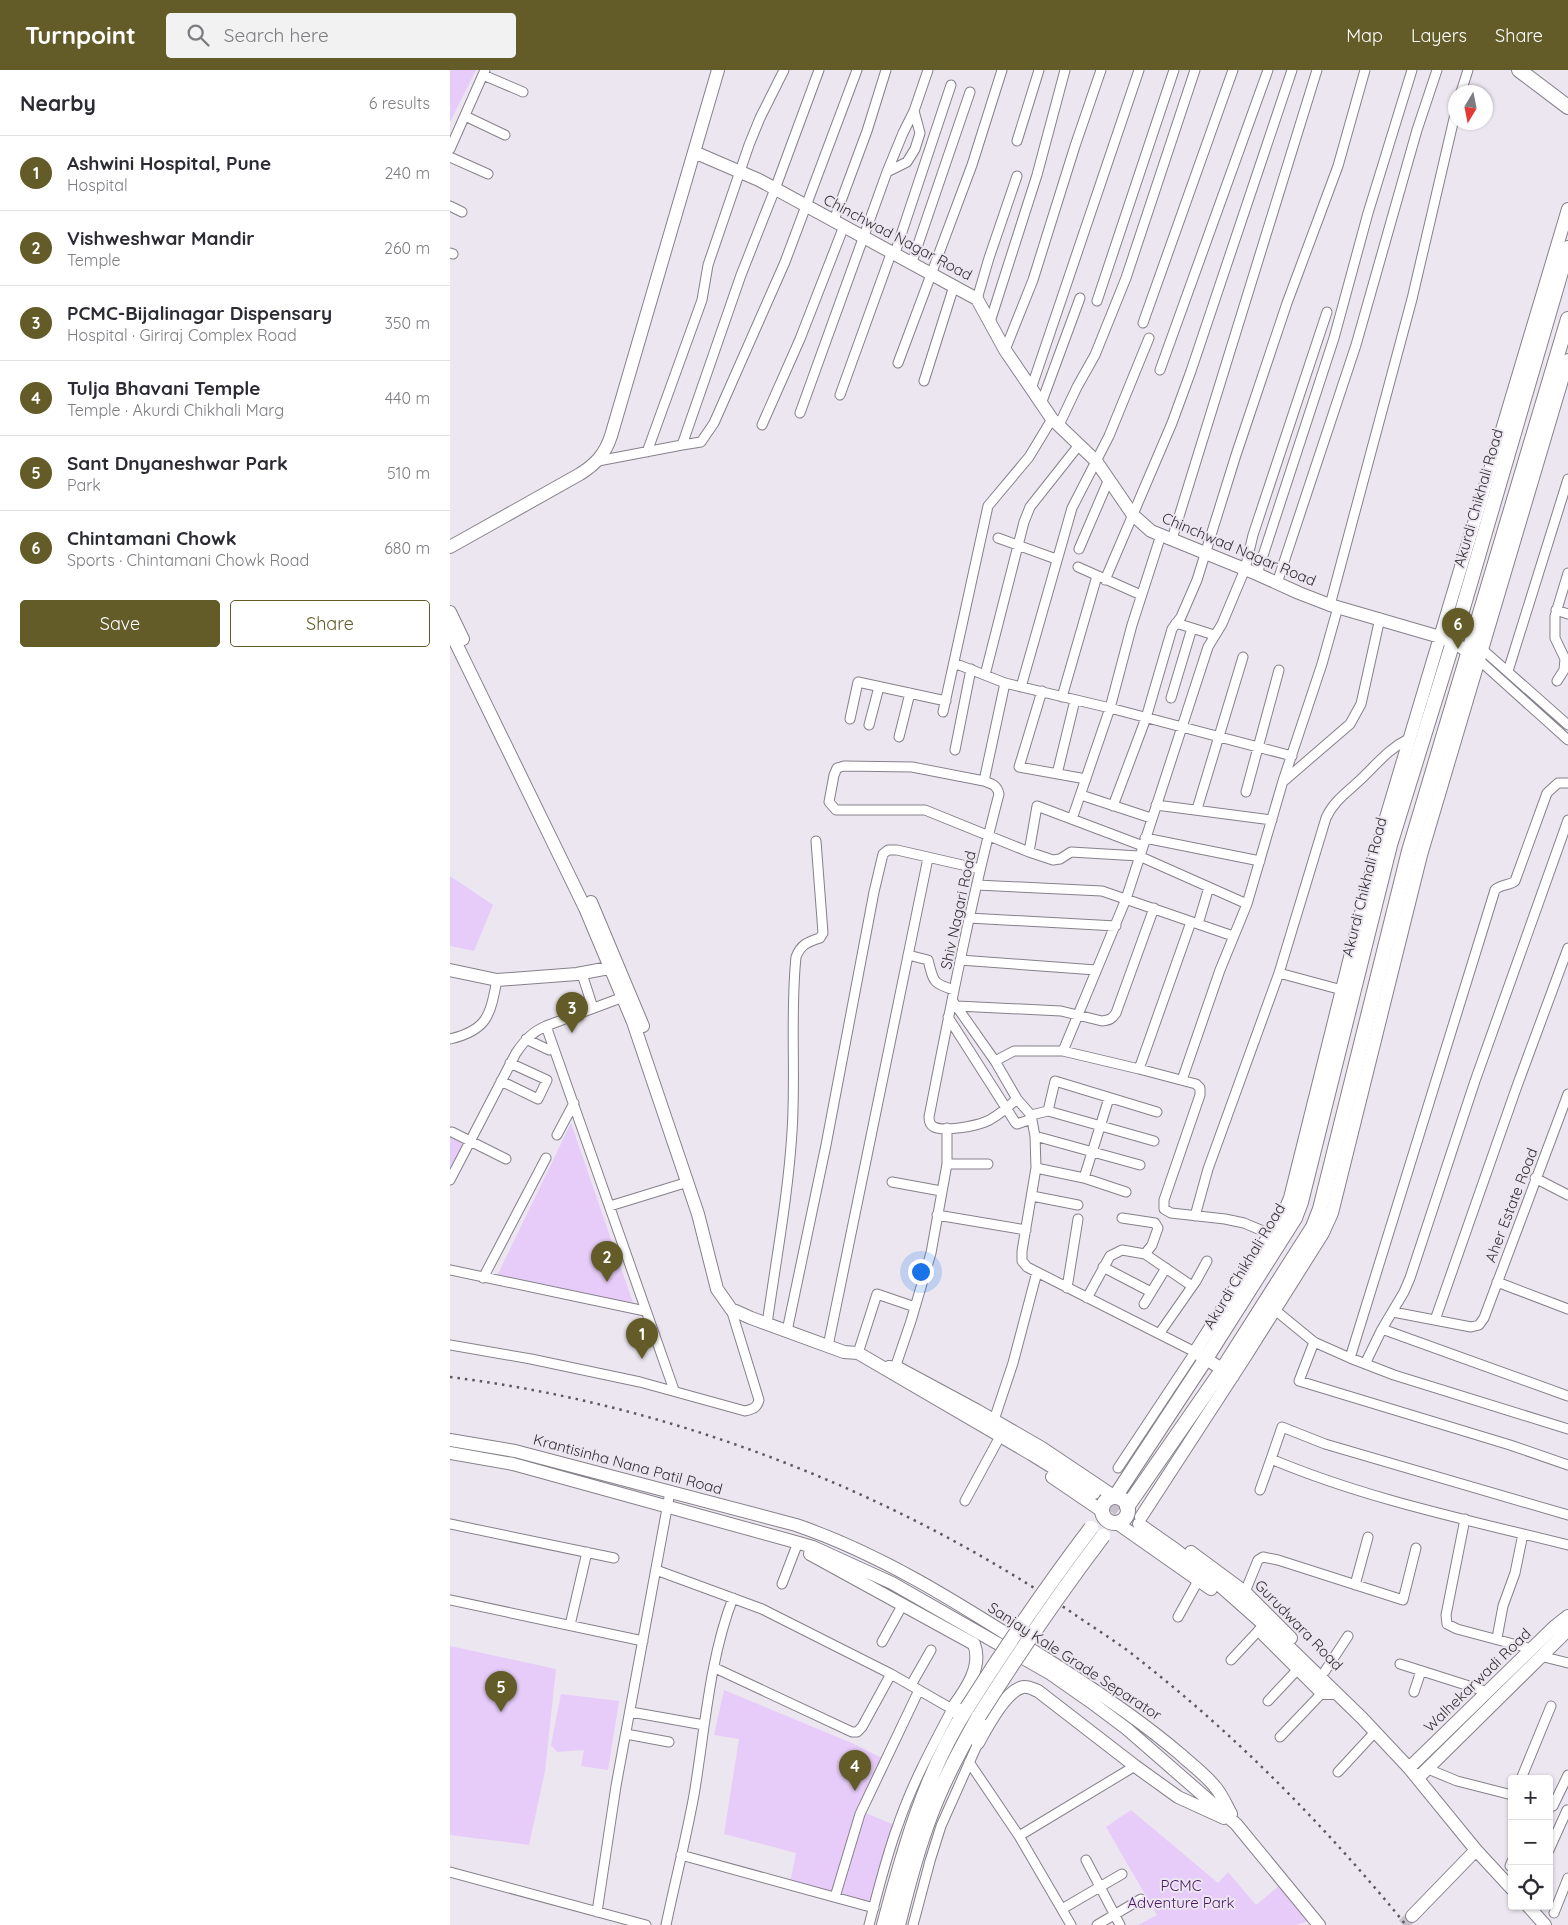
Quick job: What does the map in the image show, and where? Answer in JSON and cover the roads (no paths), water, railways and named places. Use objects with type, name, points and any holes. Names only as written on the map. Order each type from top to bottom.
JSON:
[{"type":"main road","points":[[1519,70],[1568,107]]},
{"type":"main road","points":[[1532,70],[1568,96]]},
{"type":"main road","name":"Akurdi Chikhali Road","points":[[1115,1497],[1200,1356],[1295,1218],[1301,1202],[1390,845],[1454,637],[1568,248]]},
{"type":"main road","points":[[898,1925],[916,1856],[928,1821],[942,1788],[973,1740],[979,1716],[1024,1645],[1065,1586],[1103,1536],[1115,1523],[1126,1515],[1127,1507],[1228,1373],[1313,1227],[1320,1209],[1410,851],[1476,650],[1568,319]]},
{"type":"main road","points":[[884,1925],[903,1853],[929,1782],[960,1711],[1053,1578],[1091,1528],[1102,1511],[1104,1503],[1115,1497],[1123,1500],[1127,1507]]},
{"type":"main road","points":[[1102,1511],[1106,1519],[1115,1523]]},
{"type":"street","points":[[450,547],[580,474],[598,461],[607,446],[718,70]]},
{"type":"street","points":[[647,452],[702,300],[708,265],[739,172],[760,118],[784,70]]},
{"type":"street","points":[[682,445],[741,275],[819,70]]},
{"type":"street","points":[[598,461],[701,442],[714,424],[785,262],[857,70]]},
{"type":"street","points":[[762,425],[800,339],[839,223],[886,70]]},
{"type":"street","points":[[800,413],[887,172],[902,133],[914,111],[928,70]]},
{"type":"street","points":[[898,364],[972,164],[1002,70]]},
{"type":"street","points":[[1018,141],[1039,70]]},
{"type":"street","points":[[990,322],[1037,175],[1065,70]]},
{"type":"street","points":[[1006,350],[1033,280],[1101,70]]},
{"type":"street","points":[[1031,389],[1139,70]]},
{"type":"street","points":[[1097,301],[1174,70]]},
{"type":"street","points":[[943,712],[988,506],[1056,422],[1095,355],[1126,278],[1195,70]]},
{"type":"street","points":[[1143,323],[1233,70]]},
{"type":"street","points":[[1160,370],[1268,70]]},
{"type":"street","points":[[1062,697],[1101,578],[1133,515],[1172,423],[1292,70]]},
{"type":"street","points":[[1072,819],[1110,708],[1141,595],[1167,537],[1317,70]]},
{"type":"street","points":[[1113,806],[1146,718],[1172,629],[1190,600],[1287,303],[1338,166],[1365,70]]},
{"type":"street","points":[[1063,1051],[1077,1013],[1126,899],[1199,673],[1214,635],[1251,571],[1336,328],[1368,213],[1412,70]]},
{"type":"street","points":[[1277,583],[1356,345],[1417,130],[1437,70]]},
{"type":"street","points":[[1463,85],[1468,70]]},
{"type":"street","points":[[450,149],[484,72],[523,92]]},
{"type":"street","points":[[840,395],[893,252],[951,84]]},
{"type":"street","points":[[912,262],[970,92]]},
{"type":"street","points":[[887,172],[907,162],[915,149],[920,133],[914,111]]},
{"type":"street","points":[[465,116],[505,135]]},
{"type":"street","points":[[1182,1080],[1233,936],[1247,904],[1283,781],[1322,664],[1334,606],[1409,308],[1451,130]]},
{"type":"street","name":"Chinchwad Nagar Road","points":[[694,152],[775,189],[977,299],[1006,350],[1041,404],[1078,445],[1096,461],[1133,515],[1142,524],[1167,537],[1334,606],[1440,637],[1454,637],[1476,650]]},
{"type":"street","points":[[450,157],[488,174]]},
{"type":"street","points":[[977,299],[1017,176]]},
{"type":"street","points":[[450,206],[462,212]]},
{"type":"street","points":[[1118,1468],[1200,1356],[1284,1212],[1293,1186],[1378,841],[1568,209]]},
{"type":"street","points":[[924,380],[954,286]]},
{"type":"street","points":[[1041,404],[1080,298]]},
{"type":"street","points":[[1251,571],[1253,536],[1327,312]]},
{"type":"street","points":[[1323,324],[1336,328]]},
{"type":"street","points":[[1021,687],[1072,508],[1109,436],[1148,338]]},
{"type":"street","points":[[1508,1885],[1476,1850],[1418,1778],[1375,1732],[1329,1693],[1288,1646],[1234,1597],[1140,1520],[1228,1373],[1275,1310],[1324,1233],[1334,1206],[1421,855],[1476,650],[1568,360]]},
{"type":"street","points":[[985,675],[1017,546],[1030,507],[1078,445]]},
{"type":"street","points":[[1079,549],[1109,479]]},
{"type":"street","points":[[1508,671],[1568,479]]},
{"type":"street","points":[[998,538],[1056,559]]},
{"type":"street","points":[[1078,567],[1141,595]]},
{"type":"street","points":[[1558,681],[1564,670],[1565,659],[1555,638],[1555,616],[1568,572]]},
{"type":"street","points":[[1556,610],[1568,614]]},
{"type":"street","points":[[450,612],[593,904],[614,966],[706,1212],[728,1304],[759,1400],[758,1405],[753,1410],[744,1410],[674,1390],[531,1359],[450,1345]]},
{"type":"street","points":[[1283,781],[1350,724],[1356,716],[1361,704],[1380,618]]},
{"type":"street","points":[[1176,624],[1214,635]]},
{"type":"street","points":[[1171,698],[1192,628]]},
{"type":"street","points":[[450,631],[614,966]]},
{"type":"street","points":[[1476,650],[1508,671],[1568,725]]},
{"type":"street","points":[[1476,650],[1568,740]]},
{"type":"street","points":[[1197,809],[1243,657]]},
{"type":"street","points":[[954,663],[1006,683],[1292,756]]},
{"type":"street","points":[[955,750],[971,669]]},
{"type":"street","points":[[1246,792],[1279,670]]},
{"type":"street","points":[[850,719],[858,682],[946,701]]},
{"type":"street","points":[[1006,683],[984,781],[912,767],[844,766],[837,768],[834,775],[829,802],[836,810],[842,811],[925,810],[1053,860],[1060,860],[1071,852],[1139,856],[1247,904]]},
{"type":"street","points":[[869,725],[879,687]]},
{"type":"street","points":[[1042,692],[1020,767],[1086,779]]},
{"type":"street","points":[[899,737],[910,693]]},
{"type":"street","points":[[1057,774],[1075,700]]},
{"type":"street","points":[[1195,1216],[1208,1169],[1279,973],[1330,809],[1336,800],[1350,790],[1387,752],[1410,738]]},
{"type":"street","name":"Shiv Nagari Road","points":[[947,1128],[932,1125],[929,1116],[969,918],[999,794],[995,785],[984,781]]},
{"type":"street","points":[[1350,1358],[1495,890],[1497,887],[1512,884],[1515,881],[1547,793],[1558,783],[1568,783]]},
{"type":"street","points":[[1081,795],[1151,818]]},
{"type":"street","points":[[1029,852],[1037,806],[1144,842],[1260,861]]},
{"type":"street","points":[[1156,806],[1197,809],[1272,820]]},
{"type":"street","points":[[1364,1364],[1410,1278],[1475,1081],[1568,820]]},
{"type":"street","points":[[767,1324],[790,1152],[794,1086],[792,1012],[796,957],[804,943],[820,938],[823,933],[816,841]]},
{"type":"street","points":[[787,1331],[826,1145],[874,892],[883,854],[888,850],[897,850],[980,870]]},
{"type":"street","points":[[828,1346],[928,858]]},
{"type":"street","points":[[977,885],[1102,890],[1233,936]]},
{"type":"street","points":[[1139,1069],[1209,887]]},
{"type":"street","points":[[954,999],[1077,1013],[1102,1021],[1112,1018],[1154,908]]},
{"type":"street","points":[[969,918],[1116,926]]},
{"type":"street","points":[[1435,1320],[1517,1086],[1568,948]]},
{"type":"street","points":[[908,955],[928,960],[933,980],[954,999],[995,1061],[1017,1099],[1031,1117],[1035,1136],[1036,1168],[1022,1261],[1027,1267],[1159,1334],[1228,1373]]},
{"type":"street","points":[[960,960],[1096,970]]},
{"type":"street","points":[[450,970],[497,980],[582,974],[614,966]]},
{"type":"street","points":[[1279,973],[1342,990]]},
{"type":"street","points":[[582,974],[593,1008]]},
{"type":"street","points":[[450,1039],[473,1031],[488,1016],[493,1003],[497,980]]},
{"type":"street","points":[[450,1180],[452,1169],[470,1140],[510,1063],[526,1039],[535,1031],[546,1026],[626,996]]},
{"type":"street","points":[[626,996],[633,1022],[698,1214],[716,1289],[728,1304],[767,1324],[844,1352],[858,1353],[1094,1493]]},
{"type":"street","points":[[948,1016],[1016,1124],[1048,1111],[1154,1141]]},
{"type":"street","points":[[546,1026],[674,1390]]},
{"type":"street","points":[[526,1039],[548,1050]]},
{"type":"street","points":[[995,1061],[1014,1051],[1063,1051],[1196,1084],[1200,1088],[1200,1095],[1163,1206],[1167,1212],[1244,1223],[1270,1234]]},
{"type":"street","points":[[501,1081],[538,1099],[547,1080],[510,1063]]},
{"type":"street","points":[[1048,1111],[1055,1081],[1157,1112]]},
{"type":"street","name":"Aher Estate Road","points":[[1568,1096],[1535,1178],[1497,1282],[1568,1309]]},
{"type":"street","points":[[1084,1178],[1109,1098]]},
{"type":"street","points":[[895,1368],[931,1253],[947,1164],[947,1128],[969,1126],[984,1122],[1000,1114],[1017,1099]]},
{"type":"street","points":[[557,1135],[574,1103]]},
{"type":"street","points":[[452,1132],[506,1159]]},
{"type":"street","points":[[1035,1136],[1140,1165]]},
{"type":"street","points":[[483,1278],[546,1158]]},
{"type":"street","points":[[947,1164],[988,1164]]},
{"type":"street","points":[[1036,1168],[1084,1178],[1126,1192]]},
{"type":"street","points":[[1535,1178],[1568,1195]]},
{"type":"street","points":[[610,1206],[688,1182]]},
{"type":"street","points":[[892,1182],[942,1191]]},
{"type":"street","points":[[1032,1196],[1078,1204]]},
{"type":"street","points":[[937,1214],[1026,1230]]},
{"type":"street","points":[[1122,1218],[1156,1224],[1158,1228],[1152,1245],[1145,1254]]},
{"type":"street","points":[[1068,1288],[1078,1219]]},
{"type":"street","points":[[1087,1298],[1110,1256],[1122,1250],[1145,1254],[1192,1286]]},
{"type":"street","points":[[1159,1334],[1207,1261]]},
{"type":"street","points":[[1103,1267],[1152,1292]]},
{"type":"street","points":[[1144,1304],[1166,1268]]},
{"type":"street","points":[[450,1270],[645,1311]]},
{"type":"street","points":[[994,1420],[1013,1363],[1037,1272]]},
{"type":"street","points":[[1393,1312],[1471,1327],[1479,1325],[1484,1318],[1497,1282]]},
{"type":"street","points":[[858,1353],[877,1294],[915,1307]]},
{"type":"street","points":[[1275,1310],[1314,1342],[1364,1364],[1568,1429]]},
{"type":"street","points":[[1382,1329],[1568,1396]]},
{"type":"street","points":[[1314,1342],[1299,1381],[1510,1445],[1568,1465]]},
{"type":"street","points":[[875,1364],[900,1369],[994,1420],[1042,1448],[1115,1497]]},
{"type":"street","points":[[875,1364],[889,1382],[1024,1458],[1102,1511]]},
{"type":"street","points":[[1260,1490],[1282,1428],[1325,1444],[1568,1515]]},
{"type":"street","name":"Krantisinha Nana Patil Road","points":[[450,1440],[515,1451],[796,1525]]},
{"type":"street","points":[[965,1501],[997,1442]]},
{"type":"street","name":"Krantisinha Nana Patil Road","points":[[450,1453],[514,1464],[795,1543]]},
{"type":"street","points":[[1270,1459],[1308,1474],[1465,1519],[1568,1545]]},
{"type":"street","points":[[597,1912],[616,1786],[670,1492]]},
{"type":"street","name":"Gurudwara Road","points":[[1115,1523],[1199,1579],[1259,1630],[1298,1669],[1329,1693],[1334,1682],[1325,1671],[1246,1592],[1166,1533],[1140,1520],[1127,1507]]},
{"type":"street","points":[[1465,1519],[1446,1620],[1447,1624],[1450,1627],[1541,1648],[1568,1663]]},
{"type":"street","points":[[450,1524],[614,1558]]},
{"type":"street","name":"Sanjay Kale Grade Separator","points":[[796,1525],[817,1532],[898,1569],[934,1589],[1113,1702],[1159,1736],[1202,1773],[1217,1789],[1236,1824]]},
{"type":"street","points":[[814,1548],[817,1532]]},
{"type":"street","points":[[1497,1638],[1503,1606],[1515,1573],[1523,1534]]},
{"type":"street","points":[[1355,1585],[1368,1537]]},
{"type":"street","points":[[782,1584],[795,1543],[806,1552],[974,1644],[977,1656],[975,1671],[960,1711],[917,1777],[902,1812],[869,1925]]},
{"type":"street","name":"Sanjay Kale Grade Separator","points":[[795,1543],[814,1548],[892,1583],[1051,1674],[1127,1729],[1236,1824]]},
{"type":"street","points":[[1246,1592],[1258,1560],[1263,1557],[1278,1560],[1403,1600],[1416,1548]]},
{"type":"street","points":[[570,1625],[586,1552]]},
{"type":"street","points":[[656,1570],[762,1609],[960,1711]]},
{"type":"street","points":[[1178,1618],[1199,1579]]},
{"type":"street","points":[[666,1925],[694,1796],[704,1725],[725,1618],[733,1598]]},
{"type":"street","points":[[450,1600],[643,1641]]},
{"type":"street","points":[[882,1642],[903,1604]]},
{"type":"street","name":"Walhekarwadi Road","points":[[1418,1778],[1541,1648],[1568,1616]]},
{"type":"street","points":[[1231,1660],[1259,1630]]},
{"type":"street","name":"Walhekarwadi Road","points":[[1409,1768],[1488,1692],[1541,1648],[1568,1630]]},
{"type":"street","points":[[1325,1671],[1348,1636]]},
{"type":"street","points":[[911,1685],[931,1650]]},
{"type":"street","points":[[1400,1664],[1488,1692]]},
{"type":"street","points":[[715,1668],[852,1732],[857,1732],[862,1727],[891,1674]]},
{"type":"street","points":[[1268,1701],[1298,1669]]},
{"type":"street","points":[[1414,1692],[1421,1671]]},
{"type":"street","points":[[913,1925],[939,1834],[969,1762],[973,1740],[1009,1696],[1023,1687],[1030,1687],[1038,1691],[1178,1797],[1236,1824],[1319,1925]]},
{"type":"street","points":[[835,1897],[860,1814],[919,1690]]},
{"type":"street","points":[[1280,1737],[1329,1693]]},
{"type":"street","points":[[1522,1775],[1551,1706]]},
{"type":"street","points":[[631,1712],[704,1725]]},
{"type":"street","points":[[1338,1772],[1375,1732]]},
{"type":"street","points":[[626,1734],[669,1742]]},
{"type":"street","points":[[969,1762],[1019,1836],[1071,1925]]},
{"type":"street","points":[[1019,1836],[1135,1766]]},
{"type":"street","points":[[1428,1769],[1457,1781],[1508,1794]]},
{"type":"street","points":[[1553,1802],[1568,1775]]},
{"type":"street","points":[[1553,1807],[1567,1811],[1553,1841]]},
{"type":"street","points":[[1412,1916],[1476,1850]]},
{"type":"street","points":[[681,1855],[874,1908]]},
{"type":"street","points":[[1086,1860],[1120,1925]]},
{"type":"street","points":[[450,1872],[646,1925]]},
{"type":"street","points":[[1062,1909],[1122,1874]]},
{"type":"street","points":[[1554,1914],[1568,1878]]},
{"type":"street","points":[[1097,1925],[1141,1899]]},
{"type":"street","points":[[1532,1910],[1545,1925]]},
{"type":"tunnel","points":[[1094,1493],[1139,1524]]},
{"type":"tunnel","points":[[1403,1925],[1412,1916]]},
{"type":"railway","points":[[450,1377],[532,1390],[613,1408],[694,1431],[774,1459],[852,1491],[928,1527],[1001,1568],[1124,1648],[1213,1721],[1313,1819],[1406,1925]]},
{"type":"place","name":"Chintamani Chowk","points":[[1458,649]]},
{"type":"place","name":"PCMC-Bijalinagar Dispensary","points":[[572,1033]]},
{"type":"place","name":"Vishweshwar Mandir","points":[[607,1282]]},
{"type":"place","name":"Ashwini Hospital, Pune","points":[[642,1359]]},
{"type":"place","name":"Sant Dnyaneshwar Park","points":[[501,1712]]},
{"type":"place","name":"Tulja Bhavani Temple","points":[[855,1791]]},
{"type":"park label","name":"PCMC Adventure Park","points":[[1181,1894]]}]
